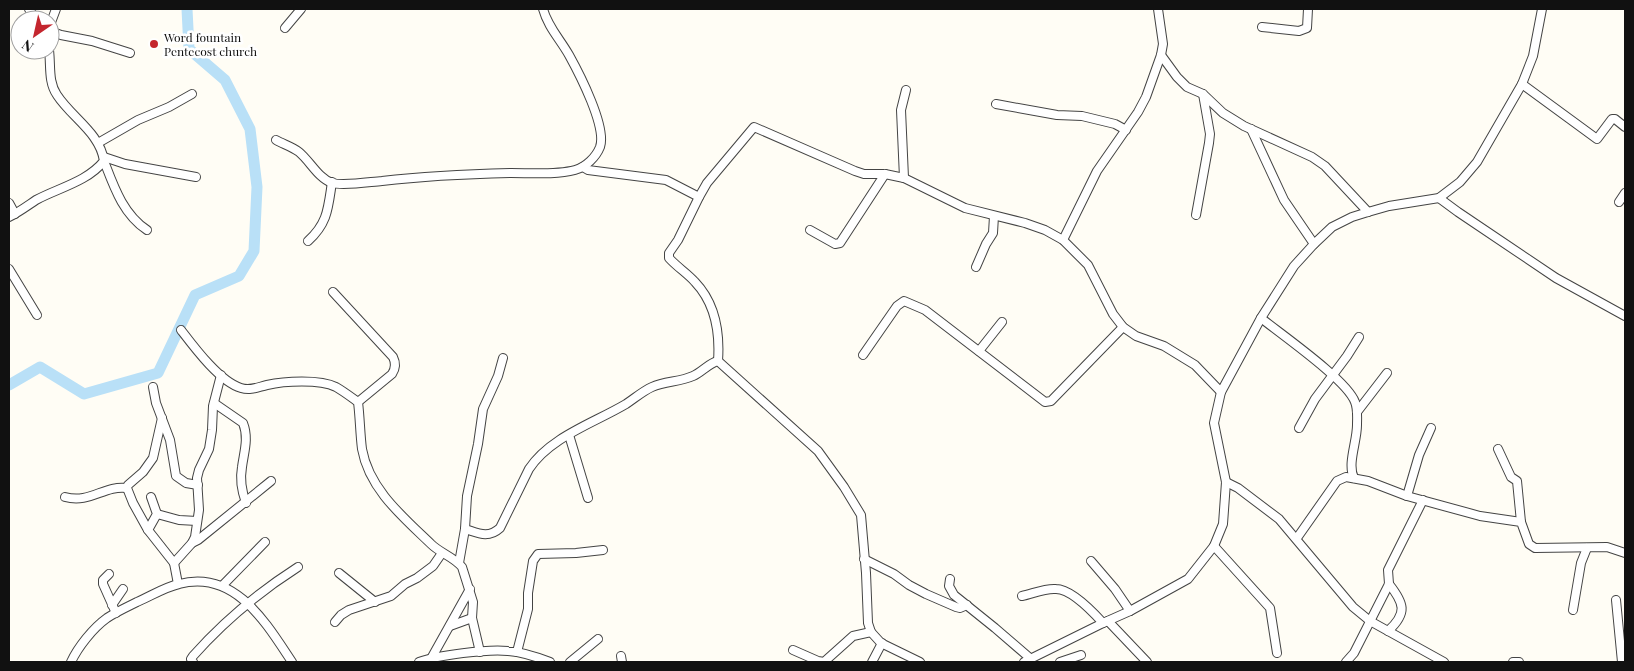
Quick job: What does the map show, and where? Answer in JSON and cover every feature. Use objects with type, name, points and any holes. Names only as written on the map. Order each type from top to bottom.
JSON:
[{"type":"street","points":[[286,28],[301,9]]},
{"type":"street","points":[[276,140],[298,151],[319,174],[332,182],[367,182],[422,176],[576,170],[594,157],[600,146],[598,122],[588,93],[569,54],[550,28],[543,9]]},
{"type":"street","points":[[1063,240],[1097,171],[1138,112],[1146,96],[1162,55],[1164,44],[1158,9]]},
{"type":"street","points":[[1262,27],[1298,31],[1307,28],[1308,9]]},
{"type":"street","points":[[950,579],[950,591],[1034,660],[1188,579],[1214,546],[1223,524],[1226,482],[1214,423],[1220,392],[1261,318],[1294,266],[1332,227],[1352,217],[1389,206],[1439,198],[1460,182],[1477,162],[1522,84],[1533,56],[1542,9]]},
{"type":"street","points":[[60,35],[92,40],[130,53]]},
{"type":"street","points":[[1162,55],[1177,77],[1187,86],[1203,94],[1223,112],[1251,130],[1312,157],[1325,166],[1368,212]]},
{"type":"street","points":[[49,60],[50,79],[57,95],[98,143],[112,181],[127,212],[136,223],[147,230]]},
{"type":"street","points":[[1522,84],[1598,139],[1612,119],[1615,118],[1625,127]]},
{"type":"street","points":[[904,178],[901,110],[906,90]]},
{"type":"street","points":[[98,143],[138,120],[169,108],[192,94]]},
{"type":"street","points":[[1196,215],[1210,134],[1203,94]]},
{"type":"street","points":[[996,104],[1057,115],[1082,116],[1115,124],[1126,130]]},
{"type":"street","points":[[920,662],[882,644],[871,632],[868,623],[861,515],[818,450],[718,361],[718,329],[708,301],[695,282],[669,258],[669,253],[678,240],[698,197],[707,183],[754,126],[855,171],[864,174],[885,174],[904,178],[961,206],[1034,226],[1063,240],[1088,265],[1113,314],[1123,327],[1136,336],[1164,346],[1196,365],[1220,392]]},
{"type":"street","points":[[1251,130],[1284,200],[1314,244]]},
{"type":"street","points":[[104,159],[196,177]]},
{"type":"street","points":[[9,203],[12,215],[36,200],[74,183],[100,166],[104,159]]},
{"type":"street","points":[[583,166],[588,170],[666,180],[698,197]]},
{"type":"street","points":[[810,230],[836,244],[840,243],[885,174]]},
{"type":"street","points":[[308,240],[323,224],[328,212],[332,182]]},
{"type":"street","points":[[1619,202],[1625,193]]},
{"type":"street","points":[[1439,198],[1556,278],[1625,316]]},
{"type":"street","points":[[976,267],[993,233],[994,216]]},
{"type":"street","points":[[9,269],[37,315]]},
{"type":"street","points":[[333,292],[387,349],[395,361],[395,370],[392,374],[358,402]]},
{"type":"street","points":[[863,356],[897,306],[904,301],[925,310],[1045,402],[1052,401],[1123,327]]},
{"type":"street","points":[[1261,318],[1333,375],[1347,389],[1355,402],[1357,438],[1351,465],[1354,478]]},
{"type":"street","points":[[980,351],[1002,322]]},
{"type":"street","points":[[181,330],[194,348],[232,385],[250,390],[258,389],[265,385],[323,383],[335,387],[358,402]]},
{"type":"street","points":[[1299,428],[1315,399],[1359,337]]},
{"type":"street","points":[[459,563],[465,529],[467,496],[478,444],[482,409],[498,376],[503,358]]},
{"type":"street","points":[[465,529],[487,535],[496,532],[500,528],[520,484],[533,462],[554,444],[628,403],[650,388],[685,380],[718,361]]},
{"type":"street","points":[[1357,412],[1387,373]]},
{"type":"street","points":[[174,563],[195,537],[199,510],[199,470],[209,449],[214,403],[221,375]]},
{"type":"street","points":[[153,387],[170,440],[176,476],[186,483],[198,485]]},
{"type":"street","points":[[358,402],[362,448],[367,467],[376,484],[396,510],[433,547],[459,563],[464,572],[473,602],[472,618],[480,652]]},
{"type":"street","points":[[214,403],[243,424],[245,428],[246,445],[241,475],[243,495],[246,503]]},
{"type":"street","points":[[127,488],[143,472],[153,458],[162,418]]},
{"type":"street","points":[[1407,496],[1419,455],[1431,428]]},
{"type":"street","points":[[569,435],[588,498]]},
{"type":"street","points":[[1498,449],[1511,476],[1517,481],[1521,522],[1529,544],[1534,548],[1607,547],[1625,552]]},
{"type":"street","points":[[1297,538],[1337,481],[1346,477],[1368,481],[1407,496],[1480,516],[1521,522]]},
{"type":"street","points":[[192,543],[246,503],[271,481]]},
{"type":"street","points":[[1226,482],[1238,488],[1279,519],[1297,538],[1353,607],[1370,621],[1444,662]]},
{"type":"street","points":[[65,497],[82,499],[119,487],[127,488]]},
{"type":"street","points":[[127,488],[148,530],[174,563],[178,584]]},
{"type":"street","points":[[151,496],[158,514]]},
{"type":"street","points":[[1388,631],[1393,626],[1402,608],[1401,598],[1387,577],[1388,570],[1423,500]]},
{"type":"street","points":[[158,514],[179,520],[197,522]]},
{"type":"street","points":[[148,530],[158,514]]},
{"type":"street","points":[[222,586],[265,542]]},
{"type":"street","points":[[1214,546],[1270,608],[1277,653]]},
{"type":"street","points":[[1573,610],[1581,563],[1587,548]]},
{"type":"street","points":[[517,652],[528,609],[529,586],[535,557],[538,554],[603,550]]},
{"type":"street","points":[[335,622],[349,610],[391,596],[405,584],[433,566],[442,552]]},
{"type":"street","points":[[864,559],[894,574],[926,594],[956,607],[960,608],[967,605]]},
{"type":"street","points":[[1091,561],[1115,589],[1130,611]]},
{"type":"street","points":[[193,662],[193,656],[203,645],[249,603],[269,586],[298,567]]},
{"type":"street","points":[[338,573],[375,602]]},
{"type":"street","points":[[109,574],[103,580],[103,584],[114,609]]},
{"type":"street","points":[[114,609],[178,584],[206,582],[222,586],[249,603],[270,629],[292,662]]},
{"type":"street","points":[[1346,662],[1354,653],[1390,584]]},
{"type":"street","points":[[1022,596],[1059,589],[1086,605],[1147,662]]},
{"type":"street","points":[[71,662],[98,626],[114,609],[123,590]]},
{"type":"street","points":[[432,657],[459,606],[470,590]]},
{"type":"street","points":[[1616,600],[1622,662]]},
{"type":"street","points":[[450,626],[472,618]]},
{"type":"street","points":[[794,650],[824,662],[853,636],[871,632]]},
{"type":"street","points":[[570,662],[598,639]]},
{"type":"street","points":[[872,662],[882,644]]},
{"type":"street","points":[[419,662],[432,657],[508,650],[550,662]]},
{"type":"street","points":[[1060,662],[1082,655]]},
{"type":"street","points":[[1513,662],[1519,662]]},
{"type":"waterway","points":[[9,385],[40,367],[84,394],[158,373],[195,295],[239,276],[254,251],[257,187],[250,129],[225,80],[189,49],[187,9]]},
{"type":"place","name":"Word fountain Pentecost church","points":[[154,44]]}]
